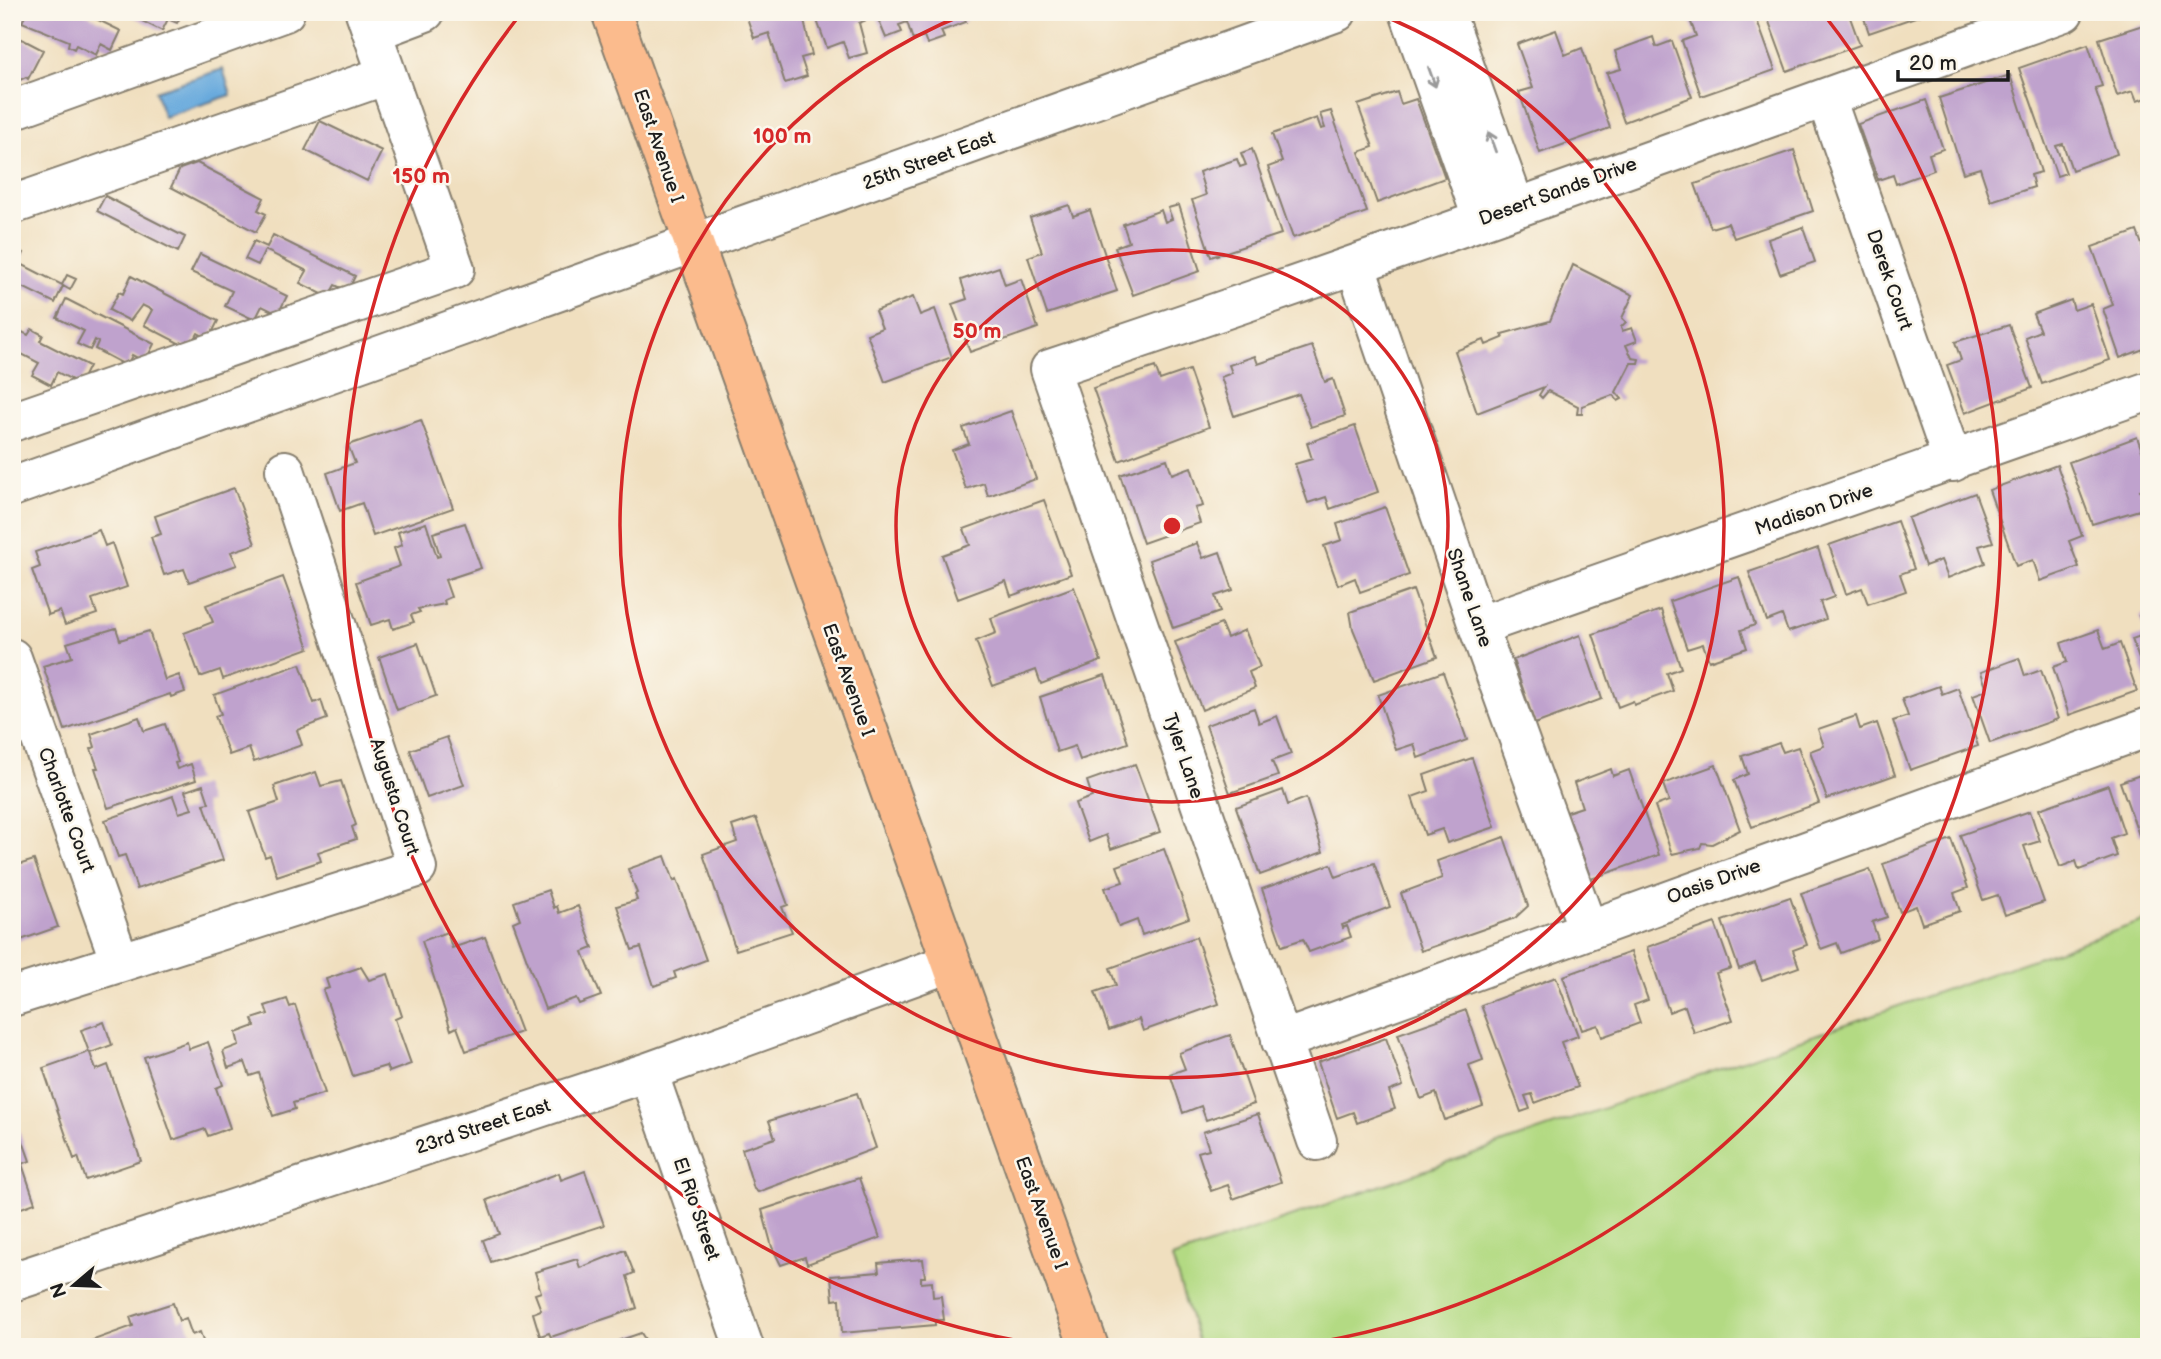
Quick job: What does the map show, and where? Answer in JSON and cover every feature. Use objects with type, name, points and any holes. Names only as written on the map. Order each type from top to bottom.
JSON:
[{"type":"main road","name":"East Avenue I","points":[[611,12],[1089,1347]]},
{"type":"street","points":[[12,110],[285,12]]},
{"type":"street","points":[[12,422],[455,269],[369,22],[425,12]]},
{"type":"street","name":"25th Street East","points":[[12,487],[519,305],[693,246],[1337,12]]},
{"type":"street","points":[[1409,12],[1499,212]]},
{"type":"street","points":[[1445,12],[1499,212]]},
{"type":"street","name":"Desert Sands Drive","points":[[1050,369],[1356,266],[1499,212],[2064,12]]},
{"type":"street","points":[[12,205],[387,75]]},
{"type":"street","name":"Derek Court","points":[[1826,98],[1953,462]]},
{"type":"street","name":"Shane Lane","points":[[1356,266],[1478,626],[1587,928]]},
{"type":"street","name":"Tyler Lane","points":[[1050,369],[1317,1141]]},
{"type":"street","name":"Madison Drive","points":[[1478,626],[1953,462],[2149,391]]},
{"type":"street","name":"Augusta Court","points":[[120,962],[417,868],[285,470]]},
{"type":"street","name":"Charlotte Court","points":[[12,658],[120,962]]},
{"type":"street","name":"Oasis Drive","points":[[1281,1041],[1587,928],[2149,727]]},
{"type":"street","points":[[12,997],[120,962]]},
{"type":"street","name":"23rd Street East","points":[[12,1282],[648,1072],[950,963]]},
{"type":"street","name":"El Rio Street","points":[[648,1072],[744,1347]]},
{"type":"green space","points":[[2149,919],[2149,1347],[1199,1347],[1172,1258]]},
{"type":"water","points":[[223,69],[231,95],[164,117],[155,91]]},
{"type":"building","points":[[27,12],[82,12],[121,31],[112,50],[101,44],[96,55],[76,45],[74,49],[68,46],[69,41],[22,22]]},
{"type":"building","points":[[124,12],[183,12],[177,23],[168,19],[162,31]]},
{"type":"building","points":[[745,12],[802,12],[812,55],[801,58],[807,76],[785,83],[769,33],[754,38]]},
{"type":"building","points":[[814,12],[869,12],[871,18],[859,23],[867,53],[849,58],[843,42],[827,48]]},
{"type":"building","points":[[875,12],[963,12],[966,22],[941,31],[944,38],[927,44],[924,36],[913,40],[907,22],[899,25],[902,32],[886,38]]},
{"type":"building","points":[[1687,12],[1754,12],[1775,70],[1701,96],[1682,41],[1696,36]]},
{"type":"building","points":[[1781,12],[1848,12],[1860,45],[1787,71],[1768,19]]},
{"type":"building","points":[[1862,12],[1927,12],[1927,13],[1869,33]]},
{"type":"building","points":[[2149,23],[2149,97],[2137,101],[2133,91],[2117,96],[2099,39]]},
{"type":"building","points":[[1556,30],[1565,55],[1582,48],[1610,128],[1540,153],[1519,92],[1533,88],[1517,44]]},
{"type":"building","points":[[12,34],[43,50],[28,79],[26,77],[14,83]]},
{"type":"building","points":[[1653,37],[1656,47],[1672,41],[1692,97],[1624,122],[1607,73],[1621,69],[1615,51]]},
{"type":"building","points":[[2088,44],[2102,86],[2095,88],[2117,154],[2072,170],[2063,144],[2056,146],[2066,173],[2057,176],[2019,68]]},
{"type":"building","points":[[2010,75],[2041,172],[2031,175],[2034,187],[1991,201],[1980,168],[1963,173],[1939,98]]},
{"type":"building","points":[[1397,92],[1401,104],[1416,99],[1445,178],[1377,203],[1359,152],[1373,147],[1358,105]]},
{"type":"building","points":[[1926,100],[1943,149],[1929,154],[1934,170],[1896,184],[1893,175],[1878,180],[1858,124]]},
{"type":"building","points":[[1331,111],[1367,212],[1293,238],[1268,167],[1282,162],[1272,134],[1317,118],[1321,129],[1325,128],[1320,114]]},
{"type":"building","points":[[320,121],[382,151],[367,181],[305,150]]},
{"type":"building","points":[[1252,149],[1281,234],[1211,257],[1192,200],[1206,195],[1199,172],[1237,159],[1240,167],[1246,165],[1241,153]]},
{"type":"building","points":[[1794,150],[1813,211],[1734,238],[1728,223],[1711,228],[1695,184]]},
{"type":"building","points":[[197,163],[264,198],[258,210],[266,214],[256,232],[171,187],[180,169]]},
{"type":"building","points":[[105,196],[185,237],[178,252],[97,211]]},
{"type":"building","points":[[1069,205],[1073,216],[1090,210],[1117,291],[1047,314],[1028,257],[1042,252],[1030,218]]},
{"type":"building","points":[[1179,205],[1200,271],[1133,295],[1115,247],[1129,242],[1123,224],[1161,210],[1165,222],[1172,219],[1168,208]]},
{"type":"building","points":[[1803,227],[1815,262],[1780,274],[1768,239]]},
{"type":"building","points":[[2137,231],[2146,256],[2149,256],[2149,347],[2120,358],[2103,309],[2113,305],[2092,247]]},
{"type":"building","points":[[273,235],[355,276],[348,291],[335,285],[328,297],[300,283],[307,271],[265,250],[258,265],[245,259],[254,241],[267,247]]},
{"type":"building","points":[[12,247],[24,253],[19,263],[62,285],[67,275],[76,279],[70,290],[63,286],[55,303],[12,282]]},
{"type":"building","points":[[200,254],[287,296],[278,314],[262,306],[255,320],[225,306],[232,291],[191,272]]},
{"type":"building","points":[[1573,265],[1633,295],[1622,318],[1626,322],[1621,327],[1622,331],[1632,328],[1637,341],[1626,345],[1632,358],[1639,359],[1638,363],[1631,363],[1616,392],[1622,399],[1618,401],[1613,395],[1582,406],[1582,414],[1577,414],[1578,406],[1548,391],[1542,398],[1539,395],[1544,387],[1477,413],[1455,351],[1484,340],[1486,345],[1503,338],[1502,334],[1550,321]]},
{"type":"building","points":[[999,267],[1005,285],[1021,279],[1038,328],[970,352],[952,304],[967,299],[961,280]]},
{"type":"building","points":[[131,276],[218,321],[209,339],[198,333],[190,349],[144,325],[152,310],[142,305],[130,321],[109,310],[119,292],[123,294]]},
{"type":"building","points":[[913,297],[920,315],[935,309],[952,357],[885,382],[867,334],[882,328],[875,311]]},
{"type":"building","points":[[66,299],[154,344],[145,362],[132,355],[127,366],[95,349],[98,342],[95,340],[90,350],[77,344],[84,331],[57,318]]},
{"type":"building","points":[[2071,300],[2074,310],[2091,304],[2110,360],[2042,384],[2025,337],[2040,331],[2033,314]]},
{"type":"building","points":[[2009,325],[2032,388],[1965,413],[1947,365],[1961,360],[1955,342]]},
{"type":"building","points":[[12,327],[28,335],[32,329],[43,335],[40,341],[89,366],[80,384],[57,372],[51,385],[32,375],[39,363],[20,353],[12,368]]},
{"type":"building","points":[[1312,346],[1325,382],[1333,379],[1345,416],[1311,427],[1299,394],[1234,416],[1221,377],[1232,373],[1229,365],[1255,356],[1258,364]]},
{"type":"building","points":[[1155,367],[1160,380],[1189,370],[1209,427],[1119,461],[1093,388]]},
{"type":"building","points":[[1011,411],[1036,479],[988,496],[984,483],[966,489],[952,450],[969,444],[963,428]]},
{"type":"building","points":[[421,420],[453,508],[373,536],[362,503],[340,511],[327,473],[355,463],[348,445]]},
{"type":"building","points":[[1355,426],[1378,492],[1330,509],[1326,497],[1308,503],[1295,464],[1312,459],[1307,443]]},
{"type":"building","points":[[2137,437],[2149,470],[2149,487],[2140,490],[2146,508],[2092,524],[2069,462]]},
{"type":"building","points":[[1167,459],[1172,474],[1191,467],[1203,506],[1195,508],[1200,523],[1143,543],[1120,475]]},
{"type":"building","points":[[2057,465],[2082,536],[2069,541],[2079,567],[2040,581],[2033,560],[2016,566],[1989,490]]},
{"type":"building","points":[[234,488],[255,544],[231,552],[237,565],[189,582],[184,569],[164,575],[151,537],[161,534],[155,516]]},
{"type":"building","points":[[1975,493],[1993,542],[1979,546],[1985,563],[1948,578],[1941,560],[1925,566],[1908,518]]},
{"type":"building","points":[[1044,500],[1071,574],[1011,596],[1006,581],[958,599],[942,555],[970,545],[964,529]]},
{"type":"building","points":[[1385,507],[1409,575],[1360,592],[1355,578],[1338,585],[1324,546],[1342,540],[1337,524]]},
{"type":"building","points":[[1897,521],[1914,569],[1900,574],[1906,591],[1868,604],[1862,588],[1846,594],[1829,545]]},
{"type":"building","points":[[426,523],[437,557],[440,556],[433,533],[465,523],[481,568],[445,580],[451,597],[444,600],[445,604],[418,609],[420,612],[411,615],[414,622],[393,629],[390,619],[371,625],[356,582],[400,566],[394,548],[402,545],[398,532]]},
{"type":"building","points":[[99,530],[105,546],[112,543],[127,587],[92,599],[97,614],[65,625],[60,611],[48,615],[32,570],[40,567],[35,552]]},
{"type":"building","points":[[1197,543],[1203,558],[1220,552],[1233,590],[1215,596],[1220,612],[1173,628],[1149,560]]},
{"type":"building","points":[[1818,548],[1834,597],[1820,602],[1826,619],[1788,632],[1782,615],[1767,621],[1749,572]]},
{"type":"building","points":[[283,577],[309,648],[223,679],[220,670],[200,677],[184,633],[213,622],[206,605]]},
{"type":"building","points":[[1739,577],[1755,625],[1741,630],[1747,648],[1709,661],[1703,644],[1687,649],[1670,601]]},
{"type":"building","points":[[1074,587],[1101,661],[1041,684],[1036,670],[993,686],[976,641],[996,633],[991,618]]},
{"type":"building","points":[[1413,590],[1437,657],[1374,680],[1353,629],[1350,612]]},
{"type":"building","points":[[1661,610],[1681,668],[1667,673],[1673,691],[1634,705],[1633,701],[1618,707],[1593,634]]},
{"type":"building","points":[[2149,613],[2148,685],[2132,639],[2146,634],[2139,616]]},
{"type":"building","points":[[1221,624],[1227,638],[1245,630],[1260,667],[1249,672],[1255,688],[1202,710],[1175,642]]},
{"type":"building","points":[[116,628],[120,640],[149,631],[165,680],[179,675],[185,692],[171,697],[170,694],[65,730],[43,666],[72,657],[67,643]]},
{"type":"building","points":[[2098,630],[2105,649],[2120,643],[2137,691],[2069,715],[2053,667],[2067,662],[2061,643]]},
{"type":"building","points":[[1580,635],[1602,699],[1535,724],[1513,660]]},
{"type":"building","points":[[418,643],[436,696],[397,710],[379,657]]},
{"type":"building","points":[[2019,658],[2025,676],[2041,670],[2058,719],[1990,743],[1973,695],[1987,690],[1981,672]]},
{"type":"building","points":[[300,664],[314,703],[321,700],[327,719],[297,730],[302,745],[254,762],[249,748],[229,755],[215,716],[221,714],[214,695]]},
{"type":"building","points":[[1443,672],[1467,740],[1418,758],[1414,744],[1396,750],[1378,695]]},
{"type":"building","points":[[1105,675],[1128,743],[1080,760],[1075,746],[1057,752],[1040,697]]},
{"type":"building","points":[[1939,686],[1942,694],[1958,688],[1978,746],[1910,770],[1893,721],[1908,716],[1902,699]]},
{"type":"building","points":[[1254,708],[1259,723],[1277,716],[1291,754],[1272,761],[1278,776],[1230,793],[1206,725]]},
{"type":"building","points":[[1856,716],[1860,729],[1877,723],[1895,775],[1827,799],[1810,751],[1824,746],[1818,729]]},
{"type":"building","points":[[139,717],[144,731],[165,724],[178,762],[175,763],[177,769],[191,764],[196,780],[108,808],[95,768],[98,768],[91,749],[95,747],[91,734]]},
{"type":"building","points":[[447,737],[464,785],[427,798],[410,750]]},
{"type":"building","points":[[1779,743],[1783,752],[1798,747],[1819,803],[1752,827],[1734,780],[1748,774],[1742,756]]},
{"type":"building","points":[[1472,758],[1495,827],[1447,843],[1442,829],[1425,835],[1412,797],[1429,791],[1424,775]]},
{"type":"building","points":[[1135,764],[1160,832],[1111,849],[1106,835],[1089,842],[1075,803],[1092,797],[1087,781]]},
{"type":"building","points":[[1716,765],[1740,830],[1712,844],[1702,843],[1700,848],[1672,854],[1655,806],[1669,801],[1663,784]]},
{"type":"building","points":[[1611,769],[1613,776],[1629,770],[1659,855],[1591,879],[1567,812],[1582,807],[1574,783]]},
{"type":"building","points":[[316,772],[321,786],[341,781],[356,825],[352,827],[356,839],[318,852],[321,861],[277,876],[270,855],[265,857],[249,812],[279,802],[274,786]]},
{"type":"building","points":[[2149,772],[2149,832],[2139,835],[2120,782]]},
{"type":"building","points":[[203,785],[209,803],[204,804],[223,860],[137,889],[125,855],[118,857],[105,820],[173,796],[179,813],[192,809],[185,791]]},
{"type":"building","points":[[2108,785],[2124,833],[2111,838],[2117,856],[2079,870],[2076,861],[2060,867],[2039,809]]},
{"type":"building","points":[[1283,790],[1288,805],[1306,798],[1323,852],[1260,875],[1236,807]]},
{"type":"building","points":[[2030,811],[2040,841],[2024,846],[2044,902],[2005,915],[1998,895],[1983,900],[1960,835]]},
{"type":"building","points":[[756,818],[788,905],[782,907],[792,932],[736,950],[703,854],[737,842],[732,826]]},
{"type":"building","points":[[1504,837],[1528,906],[1515,918],[1421,951],[1401,893],[1442,878],[1437,861]]},
{"type":"building","points":[[1951,839],[1968,888],[1954,893],[1960,911],[1922,924],[1916,906],[1900,912],[1883,864]]},
{"type":"building","points":[[1164,849],[1189,918],[1142,935],[1137,920],[1119,927],[1105,888],[1123,882],[1117,866]]},
{"type":"building","points":[[665,856],[674,881],[677,879],[706,960],[674,972],[676,978],[654,986],[641,947],[632,950],[617,906],[637,900],[628,869]]},
{"type":"building","points":[[34,860],[58,927],[12,943],[12,867]]},
{"type":"building","points":[[1374,863],[1390,907],[1342,925],[1343,928],[1347,926],[1351,937],[1309,952],[1303,939],[1282,946],[1262,889],[1331,864],[1336,877]]},
{"type":"building","points":[[1870,869],[1887,917],[1872,922],[1878,939],[1841,953],[1837,943],[1821,949],[1801,893]]},
{"type":"building","points":[[548,890],[554,908],[557,906],[559,913],[578,906],[593,948],[583,952],[601,996],[579,1004],[576,998],[545,1009],[513,922],[520,919],[514,902]]},
{"type":"building","points":[[1790,897],[1807,945],[1793,950],[1799,967],[1762,980],[1755,963],[1739,969],[1722,921]]},
{"type":"building","points":[[1715,923],[1731,968],[1716,973],[1733,1020],[1694,1033],[1685,1006],[1669,1012],[1647,947]]},
{"type":"building","points":[[447,932],[452,948],[485,937],[521,1032],[466,1051],[457,1027],[451,1030],[422,941]]},
{"type":"building","points":[[1196,937],[1219,1004],[1143,1031],[1139,1019],[1109,1030],[1095,992],[1116,985],[1110,968]]},
{"type":"building","points":[[1631,952],[1648,1000],[1634,1005],[1640,1023],[1602,1037],[1598,1025],[1582,1030],[1563,976]]},
{"type":"building","points":[[361,967],[369,980],[388,974],[402,1016],[395,1019],[411,1064],[389,1072],[386,1066],[353,1076],[323,990],[329,988],[326,979]]},
{"type":"building","points":[[1556,977],[1578,1036],[1561,1042],[1578,1087],[1535,1103],[1532,1094],[1525,1096],[1530,1109],[1521,1112],[1481,1005]]},
{"type":"building","points":[[287,999],[290,1007],[295,1005],[325,1093],[293,1103],[295,1109],[273,1116],[259,1073],[250,1076],[245,1062],[228,1068],[223,1051],[239,1045],[236,1033],[255,1026],[252,1019],[268,1014],[265,1006]]},
{"type":"building","points":[[1466,1010],[1483,1060],[1469,1065],[1483,1106],[1445,1120],[1436,1093],[1421,1099],[1398,1034]]},
{"type":"building","points":[[104,1022],[112,1045],[90,1053],[96,1070],[108,1065],[141,1161],[86,1180],[78,1157],[74,1159],[43,1068],[89,1052],[81,1030]]},
{"type":"building","points":[[1230,1035],[1254,1104],[1206,1120],[1201,1106],[1183,1113],[1170,1074],[1185,1069],[1179,1053]]},
{"type":"building","points":[[1386,1038],[1403,1086],[1389,1091],[1395,1109],[1357,1123],[1353,1112],[1337,1118],[1318,1062]]},
{"type":"building","points":[[187,1042],[189,1049],[208,1042],[223,1085],[216,1088],[230,1128],[208,1136],[205,1129],[173,1140],[144,1057]]},
{"type":"building","points":[[857,1093],[876,1148],[758,1192],[754,1189],[742,1149],[775,1138],[769,1121]]},
{"type":"building","points":[[1258,1114],[1281,1182],[1233,1199],[1228,1185],[1211,1191],[1198,1152],[1209,1149],[1203,1132]]},
{"type":"building","points":[[15,1119],[30,1161],[22,1164],[35,1203],[13,1211],[12,1120]]},
{"type":"building","points":[[585,1171],[604,1225],[491,1262],[483,1240],[499,1234],[487,1200],[559,1173],[561,1180]]},
{"type":"building","points":[[859,1178],[880,1238],[807,1264],[805,1257],[781,1265],[772,1247],[762,1210]]},
{"type":"building","points":[[625,1250],[634,1273],[627,1276],[637,1308],[551,1337],[549,1333],[540,1336],[533,1313],[541,1310],[535,1294],[541,1292],[535,1272],[577,1259],[580,1268]]},
{"type":"building","points":[[923,1259],[925,1277],[921,1277],[921,1283],[932,1282],[933,1297],[941,1296],[944,1320],[935,1320],[935,1325],[842,1333],[840,1299],[833,1300],[831,1276],[879,1272],[878,1263]]},
{"type":"building","points":[[173,1303],[179,1321],[186,1318],[192,1335],[200,1332],[205,1347],[90,1347],[88,1342],[133,1326],[130,1317]]},
{"type":"building","points":[[641,1333],[650,1347],[603,1347],[603,1346]]}]
